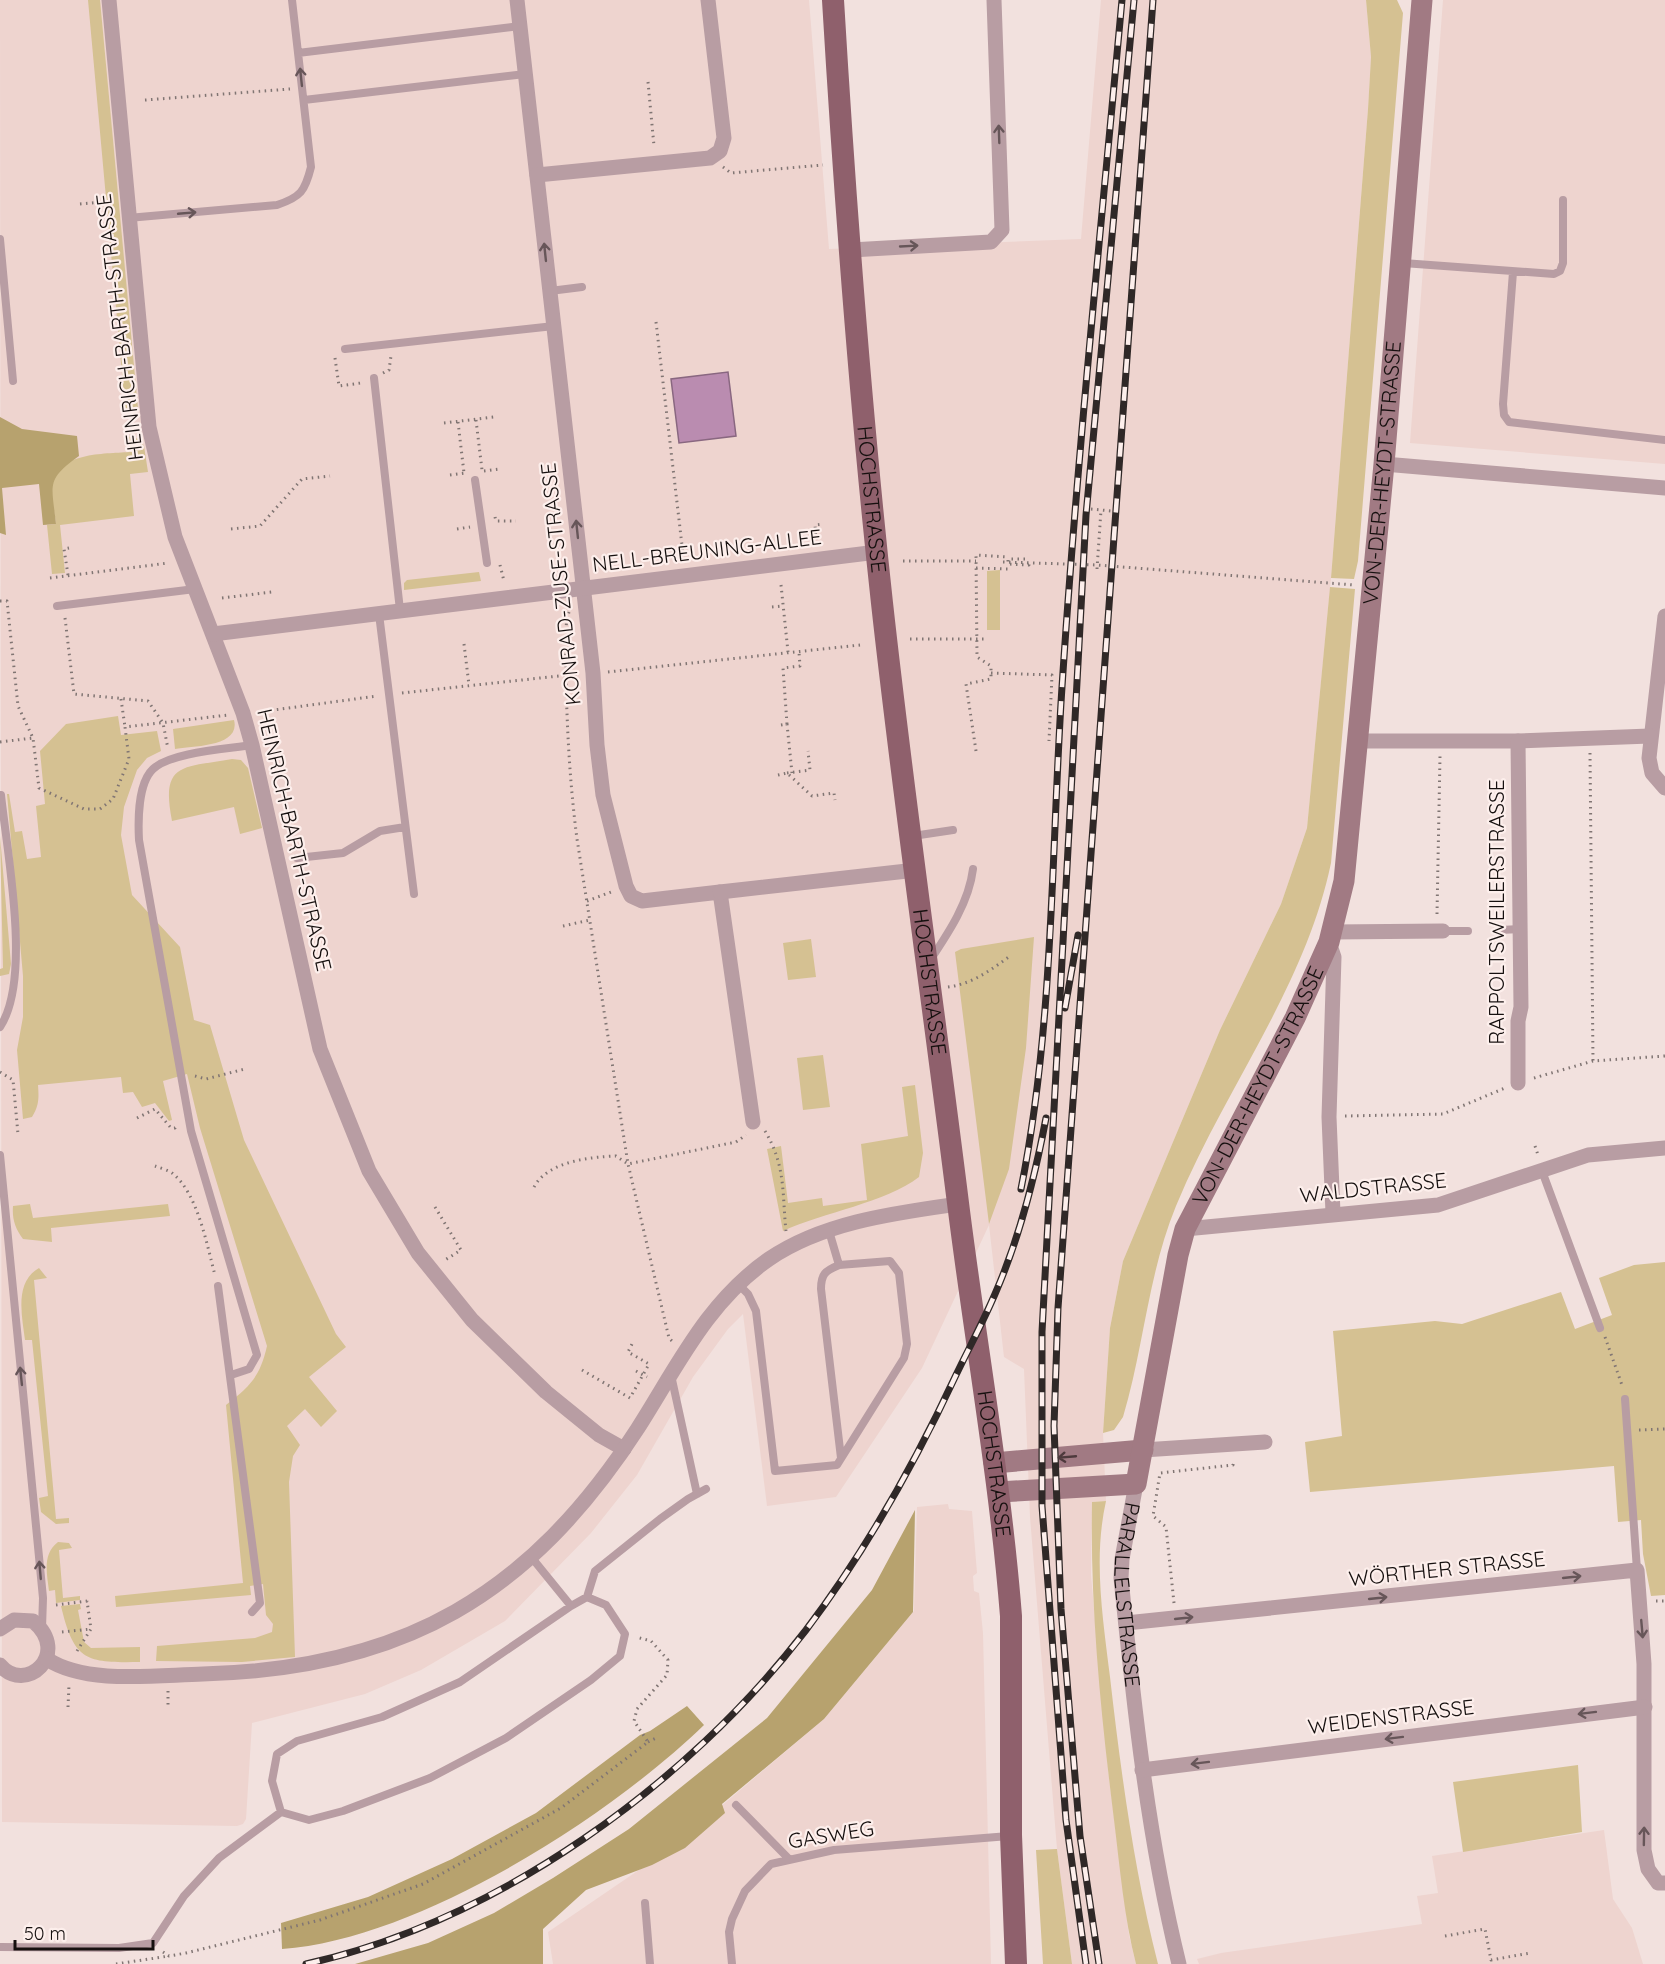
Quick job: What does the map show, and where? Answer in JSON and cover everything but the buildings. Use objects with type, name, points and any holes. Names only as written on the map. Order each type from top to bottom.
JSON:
[{"type":"main road","name":"HOCHSTRASSE","points":[[833,0],[851,250],[877,552],[969,1289],[999,1492],[1011,1616],[1011,1835],[1016,1964]]},
{"type":"main road","name":"VON-DER-HEYDT-STRASSE","points":[[1185,1229],[1295,1018],[1331,937],[1344,881],[1384,464],[1422,0]]},
{"type":"main road","name":"PARALLELSTRASSE","points":[[1136,1484],[1178,1255],[1185,1229]]},
{"type":"main road","points":[[994,1463],[1143,1450]]},
{"type":"main road","points":[[999,1492],[1136,1484]]},
{"type":"street","name":"HEINRICH-BARTH-STRASSE","points":[[109,0],[149,427],[163,492],[184,561],[213,634],[252,745],[320,1049],[369,1171],[418,1253],[472,1320],[546,1392],[599,1435],[624,1449]]},
{"type":"street","name":"KONRAD-ZUSE-STRASSE","points":[[517,0],[584,587],[603,795],[626,886],[631,896],[642,901],[916,870]]},
{"type":"street","points":[[537,175],[710,158],[720,151],[724,138],[708,0]]},
{"type":"street","points":[[851,250],[991,242],[1002,230],[994,0]]},
{"type":"street","points":[[1384,464],[1665,488]]},
{"type":"street","name":"NELL-BREUNING-ALLEE","points":[[213,634],[877,552]]},
{"type":"street","points":[[1665,616],[1650,736],[1652,773],[1665,788]]},
{"type":"street","points":[[1358,741],[1518,741],[1650,736]]},
{"type":"street","name":"RAPPOLTSWEILERSTRASSE","points":[[1518,741],[1521,929],[1518,1083]]},
{"type":"street","points":[[720,892],[753,1122]]},
{"type":"street","points":[[1331,937],[1440,931]]},
{"type":"street","name":"VON-DER-HEYDT-STRASSE","points":[[1331,937],[1334,957],[1329,1117],[1332,1213]]},
{"type":"street","name":"WALDSTRASSE","points":[[1185,1229],[1452,1202],[1605,1151],[1665,1148]]},
{"type":"street","points":[[47,1659],[70,1671],[107,1675],[244,1673],[304,1666],[377,1647],[433,1623],[498,1585],[532,1558],[563,1527],[624,1449],[710,1314],[738,1284],[791,1245],[829,1231],[879,1217],[958,1204]]},
{"type":"street","points":[[1143,1450],[1265,1442]]},
{"type":"street","name":"PARALLELSTRASSE","points":[[1136,1484],[1122,1559],[1126,1623],[1142,1770],[1166,1912],[1179,1964]]},
{"type":"street","points":[[1637,1570],[1645,1707],[1644,1850],[1647,1869],[1658,1884],[1665,1883]]},
{"type":"street","name":"WÖRTHER STRASSE","points":[[1126,1623],[1637,1570]]},
{"type":"street","points":[[0,1629],[14,1620],[24,1619],[33,1621],[42,1628],[47,1637],[47,1659],[36,1671],[24,1675],[13,1674],[0,1665]]},
{"type":"street","name":"WEIDENSTRASSE","points":[[1142,1770],[1645,1707]]},
{"type":"lane","points":[[128,218],[277,205],[294,199],[306,186],[311,167],[292,0]]},
{"type":"lane","points":[[298,54],[520,26]]},
{"type":"lane","points":[[304,100],[525,74]]},
{"type":"lane","points":[[1401,263],[1554,274],[1560,271],[1563,263],[1563,200]]},
{"type":"lane","points":[[0,239],[1,275],[13,381]]},
{"type":"lane","points":[[1513,272],[1503,404],[1504,416],[1509,422],[1665,440]]},
{"type":"lane","points":[[550,291],[582,287]]},
{"type":"lane","points":[[345,349],[554,326]]},
{"type":"lane","points":[[374,380],[400,610]]},
{"type":"lane","points":[[475,480],[488,563]]},
{"type":"lane","points":[[61,609],[195,589]]},
{"type":"lane","points":[[380,614],[414,894]]},
{"type":"lane","points":[[231,1374],[249,1369],[257,1355],[191,1131],[138,840],[137,816],[145,784],[153,769],[170,760],[252,745]]},
{"type":"lane","points":[[0,1027],[9,1014],[16,968],[16,938],[1,795]]},
{"type":"lane","points":[[297,858],[343,853],[380,831],[405,827]]},
{"type":"lane","points":[[912,836],[953,830]]},
{"type":"lane","points":[[928,963],[952,929],[971,882],[973,869]]},
{"type":"lane","points":[[1500,930],[1521,929]]},
{"type":"lane","points":[[1440,931],[1468,931]]},
{"type":"lane","points":[[0,1155],[42,1588],[42,1628]]},
{"type":"lane","points":[[1542,1172],[1600,1328]]},
{"type":"lane","points":[[829,1231],[839,1265]]},
{"type":"lane","points":[[738,1284],[748,1294],[756,1311],[775,1471],[837,1465],[899,1369],[908,1344],[899,1273],[890,1261],[839,1265],[826,1270],[821,1277],[820,1289],[841,1458]]},
{"type":"lane","points":[[218,1286],[260,1603],[252,1612]]},
{"type":"lane","points":[[670,1374],[697,1494]]},
{"type":"lane","points":[[1625,1399],[1637,1570]]},
{"type":"lane","points":[[587,1598],[595,1571],[660,1519],[706,1490]]},
{"type":"lane","points":[[532,1558],[571,1606]]},
{"type":"lane","points":[[587,1598],[606,1605],[625,1634],[620,1656],[591,1680],[506,1738],[440,1773],[343,1811],[309,1820],[281,1812],[272,1781],[277,1754],[297,1741],[382,1717],[460,1682],[571,1606],[587,1598]]},
{"type":"lane","points":[[736,1805],[789,1859]]},
{"type":"lane","points":[[0,1947],[119,1948],[153,1943],[184,1896],[219,1858],[281,1812]]},
{"type":"lane","name":"GASWEG","points":[[732,1964],[729,1932],[738,1903],[756,1878],[771,1864],[834,1850],[1011,1835]]},
{"type":"lane","points":[[645,1903],[650,1964]]},
{"type":"path","points":[[648,82],[655,163]]},
{"type":"path","points":[[145,100],[302,88]]},
{"type":"path","points":[[652,121],[659,120]]},
{"type":"path","points":[[710,158],[731,173],[822,165]]},
{"type":"path","points":[[80,204],[106,202]]},
{"type":"path","points":[[656,322],[683,554]]},
{"type":"path","points":[[335,357],[339,386],[374,380],[389,370],[394,343]]},
{"type":"path","points":[[444,423],[494,417]]},
{"type":"path","points":[[476,420],[485,481]]},
{"type":"path","points":[[458,422],[464,473]]},
{"type":"path","points":[[231,528],[260,526],[302,479],[330,476]]},
{"type":"path","points":[[1091,509],[1111,511]]},
{"type":"path","points":[[1097,568],[1101,510]]},
{"type":"path","points":[[493,511],[496,521],[516,521]]},
{"type":"path","points":[[816,540],[815,525],[823,524]]},
{"type":"path","points":[[68,576],[64,549],[69,548]]},
{"type":"path","points":[[976,751],[966,684],[990,679],[991,666],[977,657],[976,555],[1008,554],[1008,556]]},
{"type":"path","points":[[976,568],[1029,564],[1029,560],[1008,559],[1008,564],[1029,563]]},
{"type":"path","points":[[50,578],[184,561]]},
{"type":"path","points":[[903,561],[976,561]]},
{"type":"path","points":[[1003,562],[1355,585]]},
{"type":"path","points":[[1087,564],[1097,568],[1106,565]]},
{"type":"path","points":[[781,585],[788,652]]},
{"type":"path","points":[[222,598],[272,592]]},
{"type":"path","points":[[0,601],[7,601],[18,706],[33,738],[39,788],[84,809],[100,809],[113,799],[129,759],[122,699]]},
{"type":"path","points":[[772,608],[783,606]]},
{"type":"path","points":[[61,609],[74,694],[148,701],[163,723],[170,760]]},
{"type":"path","points":[[572,609],[568,613],[566,653],[571,797],[627,1164],[669,1338]]},
{"type":"path","points":[[910,639],[986,639]]},
{"type":"path","points":[[971,639],[971,645]]},
{"type":"path","points":[[464,644],[470,685]]},
{"type":"path","points":[[604,672],[860,645]]},
{"type":"path","points":[[792,773],[783,668],[800,666],[799,651]]},
{"type":"path","points":[[540,676],[584,673]]},
{"type":"path","points":[[991,673],[1052,675],[1049,741]]},
{"type":"path","points":[[125,727],[233,715]]},
{"type":"path","points":[[780,725],[787,724]]},
{"type":"path","points":[[0,742],[33,738]]},
{"type":"path","points":[[1440,931],[1441,747]]},
{"type":"path","points":[[778,775],[810,770],[808,751]]},
{"type":"path","points":[[1590,758],[1593,1061]]},
{"type":"path","points":[[787,773],[812,796],[834,793],[836,800]]},
{"type":"path","points":[[587,901],[604,895]]},
{"type":"path","points":[[563,926],[590,920]]},
{"type":"path","points":[[932,990],[959,986],[989,972],[1010,956]]},
{"type":"path","points":[[1329,1117],[1443,1114],[1518,1083],[1593,1061],[1665,1056]]},
{"type":"path","points":[[191,1072],[197,1077],[206,1079],[245,1069]]},
{"type":"path","points":[[0,1072],[13,1080],[18,1134]]},
{"type":"path","points":[[137,1118],[156,1109],[171,1128],[175,1128],[177,1125],[175,1114]]},
{"type":"path","points":[[753,1122],[765,1131],[777,1151],[786,1204],[786,1233]]},
{"type":"path","points":[[534,1186],[538,1180],[556,1168],[591,1157],[616,1156],[627,1164],[736,1142],[742,1138]]},
{"type":"path","points":[[155,1166],[172,1173],[187,1191],[198,1213],[218,1286]]},
{"type":"path","points":[[435,1207],[461,1250],[445,1260]]},
{"type":"path","points":[[1600,1328],[1625,1399]]},
{"type":"path","points":[[582,1370],[630,1398],[645,1376],[649,1364],[628,1352],[632,1344]]},
{"type":"path","points":[[636,1371],[645,1376]]},
{"type":"path","points":[[1628,1430],[1665,1429]]},
{"type":"path","points":[[1174,1608],[1166,1527],[1153,1516],[1160,1473],[1233,1465],[1231,1444]]},
{"type":"path","points":[[55,1605],[87,1599],[91,1629],[77,1651]]},
{"type":"path","points":[[1656,1601],[1664,1601]]},
{"type":"path","points":[[62,1632],[91,1629]]},
{"type":"path","points":[[625,1634],[651,1641],[668,1660],[667,1675],[637,1708],[634,1721],[648,1742]]},
{"type":"path","points":[[68,1707],[69,1685]]},
{"type":"path","points":[[168,1690],[168,1706]]},
{"type":"path","points":[[116,1964],[169,1956],[321,1920],[423,1884],[561,1808],[656,1738]]},
{"type":"path","points":[[1445,1936],[1485,1929],[1491,1960],[1530,1953]]},
{"type":"path","points":[[153,1943],[169,1956]]},
{"type":"shaded area","points":[[0,0],[809,0],[829,249],[1081,239],[1101,0],[1366,0],[1371,57],[1368,109],[1331,578],[1307,828],[1281,904],[1220,1030],[1123,1261],[1110,1328],[1103,1433],[1106,1501],[1092,1502],[1091,1575],[1109,1778],[1129,1935],[1136,1964],[1072,1964],[1057,1849],[1030,1517],[1024,1369],[1004,1357],[989,1225],[922,1368],[836,1497],[767,1506],[743,1314],[728,1329],[693,1377],[637,1475],[591,1533],[505,1621],[421,1670],[365,1694],[252,1723],[246,1819],[243,1824],[237,1826],[2,1822]]},
{"type":"shaded area","points":[[88,0],[100,0],[138,409],[135,414],[126,418]]},
{"type":"shaded area","points":[[1366,0],[1397,0],[1403,13],[1358,561],[1354,579],[1331,578],[1368,109],[1371,57]]},
{"type":"shaded area","points":[[1443,0],[1665,0],[1665,464],[1410,443]]},
{"type":"shaded area","points":[[728,372],[736,436],[679,443],[671,379]]},
{"type":"shaded area","points":[[0,417],[22,429],[77,436],[79,456],[60,471],[53,484],[56,524],[43,525],[39,484],[2,488],[6,535],[0,533]]},
{"type":"shaded area","points":[[127,436],[139,439],[144,446],[148,472],[130,474],[134,516],[60,525],[65,573],[52,574],[47,525],[56,524],[52,485],[56,474],[63,466],[83,457],[129,452]]},
{"type":"shaded area","points":[[1000,570],[1000,630],[987,630],[987,571]]},
{"type":"shaded area","points":[[479,572],[481,581],[404,590],[404,583],[407,580]]},
{"type":"shaded area","points":[[1330,587],[1355,589],[1331,863],[1319,909],[1303,953],[1283,996],[1195,1163],[1176,1206],[1152,1284],[1123,1417],[1114,1430],[1103,1433],[1110,1328],[1123,1261],[1220,1030],[1281,904],[1307,828]]},
{"type":"shaded area","points":[[118,716],[121,735],[157,731],[161,751],[147,758],[137,770],[124,807],[121,835],[132,895],[180,947],[194,1020],[210,1025],[244,1140],[336,1334],[346,1347],[309,1377],[337,1411],[321,1427],[305,1409],[287,1426],[300,1445],[293,1456],[289,1482],[295,1657],[242,1662],[156,1661],[157,1646],[255,1638],[272,1632],[273,1624],[266,1615],[263,1584],[250,1586],[251,1595],[116,1607],[115,1596],[243,1583],[226,1405],[253,1380],[261,1366],[267,1346],[200,1128],[187,1074],[163,1081],[172,1120],[169,1121],[155,1103],[142,1107],[133,1092],[123,1093],[121,1077],[38,1085],[36,1109],[32,1117],[23,1119],[17,1050],[23,1017],[23,976],[7,794],[9,794],[15,832],[22,831],[27,859],[41,857],[36,806],[45,804],[40,751],[66,724]]},
{"type":"shaded area","points":[[234,720],[234,729],[230,736],[223,740],[214,744],[175,749],[173,729]]},
{"type":"shaded area","points":[[232,759],[241,760],[248,768],[262,828],[240,834],[234,807],[172,821],[169,801],[173,777],[189,767]]},
{"type":"shaded area","points":[[0,836],[11,964],[9,974],[0,976],[0,969],[3,968]]},
{"type":"shaded area","points":[[1034,937],[1026,1048],[1009,1169],[989,1224],[955,952],[961,949]]},
{"type":"shaded area","points":[[811,939],[816,977],[788,980],[783,943]]},
{"type":"shaded area","points":[[823,1055],[830,1107],[803,1110],[797,1058]]},
{"type":"shaded area","points":[[915,1085],[923,1153],[919,1177],[872,1201],[783,1231],[767,1149],[781,1146],[788,1203],[822,1198],[823,1206],[867,1200],[861,1144],[908,1136],[902,1087]]},
{"type":"shaded area","points":[[30,1204],[33,1218],[168,1204],[170,1216],[51,1228],[52,1242],[23,1239],[18,1231],[13,1206]]},
{"type":"shaded area","points":[[1665,1262],[1665,1595],[1651,1596],[1643,1554],[1641,1520],[1618,1522],[1614,1466],[1310,1492],[1305,1442],[1342,1436],[1333,1331],[1435,1321],[1462,1324],[1561,1292],[1575,1329],[1612,1315],[1599,1278],[1634,1265]]},
{"type":"shaded area","points":[[39,1268],[47,1278],[34,1280],[56,1519],[69,1518],[69,1523],[56,1524],[41,1512],[39,1498],[48,1496],[32,1340],[25,1340],[22,1300],[26,1282]]},
{"type":"shaded area","points":[[1106,1501],[1100,1545],[1100,1589],[1129,1821],[1149,1929],[1158,1964],[1136,1964],[1125,1910],[1109,1781],[1097,1661],[1092,1542],[1092,1502]]},
{"type":"shaded area","points":[[948,1504],[949,1509],[972,1511],[977,1573],[973,1576],[974,1591],[979,1593],[983,1633],[991,1964],[553,1964],[548,1932],[674,1846],[824,1719],[914,1611],[917,1507]]},
{"type":"shaded area","points":[[915,1510],[913,1612],[824,1719],[722,1804],[725,1813],[685,1848],[652,1865],[586,1890],[543,1929],[543,1964],[355,1964],[428,1943],[494,1913],[553,1878],[629,1829],[767,1718],[872,1590]]},
{"type":"shaded area","points":[[58,1542],[69,1543],[72,1548],[59,1550],[63,1598],[80,1596],[80,1600],[56,1603],[55,1590],[49,1591],[48,1558]]},
{"type":"shaded area","points":[[80,1604],[81,1609],[78,1610],[84,1642],[91,1648],[140,1647],[140,1662],[95,1659],[85,1655],[77,1648],[71,1638],[61,1606]]},
{"type":"shaded area","points":[[687,1706],[704,1725],[664,1761],[564,1835],[450,1899],[392,1923],[335,1940],[282,1949],[281,1923],[368,1897],[452,1859],[536,1813],[640,1735],[650,1731]]},
{"type":"shaded area","points":[[1578,1765],[1582,1832],[1463,1852],[1453,1782]]},
{"type":"shaded area","points":[[1604,1830],[1613,1899],[1632,1928],[1643,1964],[1199,1964],[1197,1959],[1221,1953],[1422,1924],[1417,1896],[1438,1893],[1432,1856]]},
{"type":"shaded area","points":[[1057,1849],[1072,1964],[1043,1964],[1036,1850]]},
{"type":"railway","points":[[1021,1189],[1032,1127],[1046,1002],[1058,750],[1068,601],[1122,0]]},
{"type":"railway","points":[[1086,1964],[1066,1820],[1042,1506],[1042,1332],[1086,515],[1134,0]]},
{"type":"railway","points":[[1099,1964],[1080,1836],[1061,1609],[1054,1426],[1058,1308],[1153,0]]},
{"type":"railway","points":[[1065,1008],[1078,935]]},
{"type":"railway","points":[[306,1964],[378,1944],[448,1915],[517,1880],[583,1839],[646,1792],[705,1742],[758,1687],[806,1630],[849,1570],[924,1441],[986,1315],[1012,1252],[1037,1163],[1046,1118]]}]
